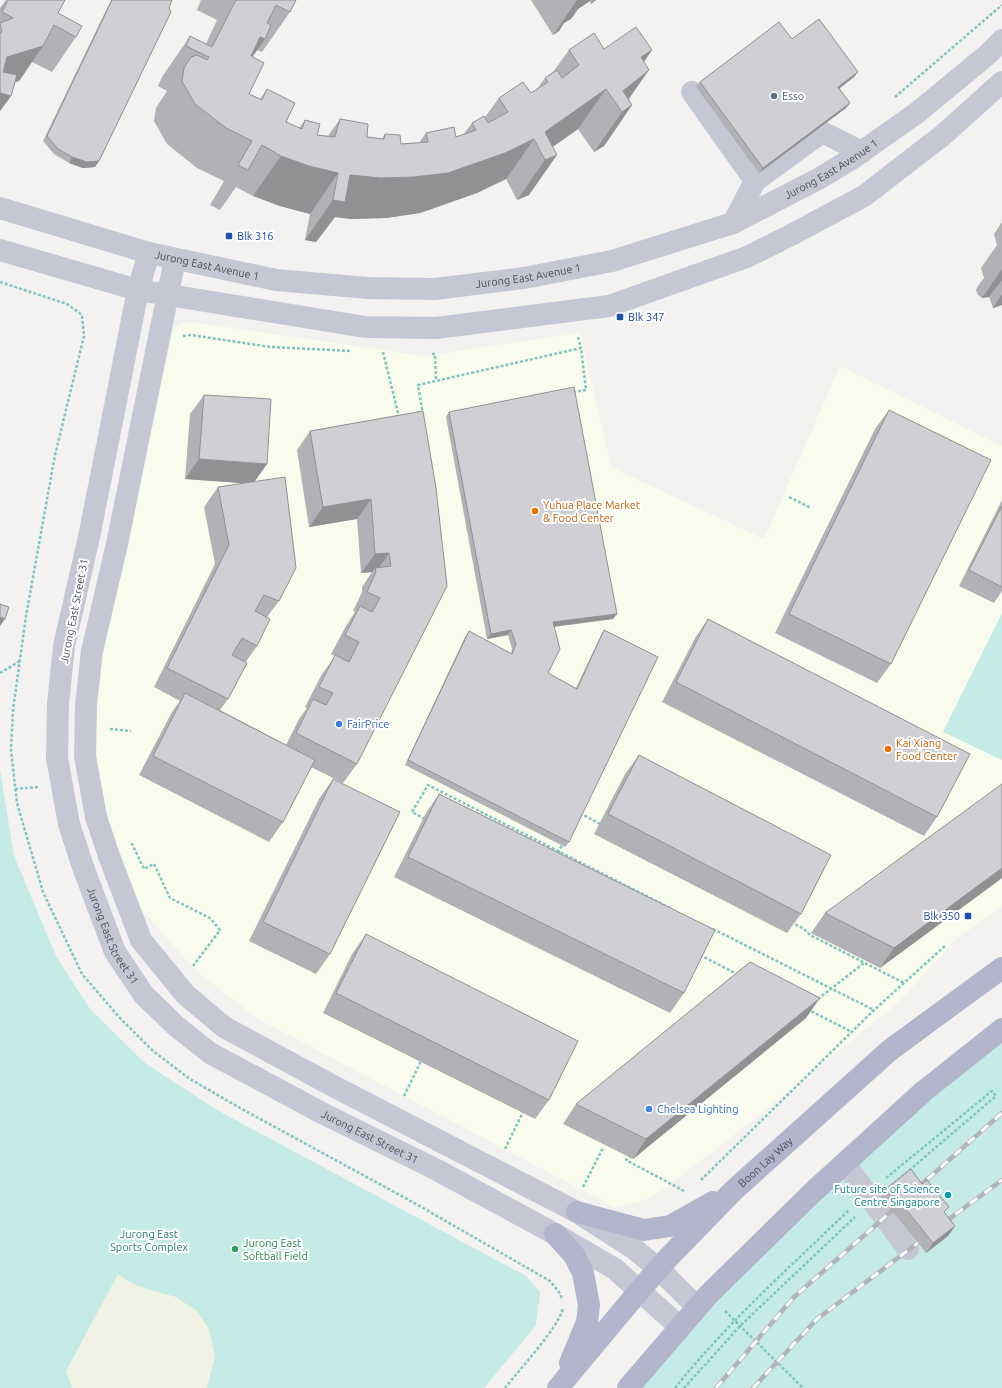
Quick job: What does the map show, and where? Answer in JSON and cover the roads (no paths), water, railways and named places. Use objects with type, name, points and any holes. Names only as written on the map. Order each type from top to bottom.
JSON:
[{"type":"main road","name":"Boon Lay Way","points":[[561,1384],[658,1269],[733,1191],[890,1050],[1002,968]]},
{"type":"main road","points":[[628,1388],[698,1307],[814,1191],[924,1091],[1002,1029]]},
{"type":"main road","points":[[577,1212],[644,1230],[670,1226],[733,1191]]},
{"type":"main road","points":[[555,1234],[574,1255],[583,1273],[589,1305],[587,1322],[561,1384]]},
{"type":"street","name":"Jurong East Avenue 1","points":[[0,208],[149,253],[276,280],[368,288],[435,288],[524,278],[612,261],[733,224],[820,178],[862,152],[918,112],[987,55],[1002,40]]},
{"type":"street","points":[[0,250],[138,290],[365,326],[436,328],[609,306],[746,258],[864,196],[943,135],[1002,82]]},
{"type":"street","points":[[692,92],[756,181]]},
{"type":"street","points":[[733,224],[756,181],[822,132],[862,152]]},
{"type":"street","name":"Jurong East Street 31","points":[[149,253],[138,290],[90,529],[64,646],[58,704],[57,758],[69,824],[83,867],[115,952],[144,995],[176,1026],[210,1053],[315,1109],[437,1170],[555,1234],[615,1269],[680,1327]]},
{"type":"street","name":"Jurong East Street 31","points":[[175,259],[117,544],[92,651],[86,705],[85,756],[96,817],[108,856],[141,940],[184,994],[224,1026],[335,1087],[577,1212],[633,1248],[658,1269],[698,1307]]},
{"type":"street","points":[[845,1164],[908,1249]]},
{"type":"railway","points":[[914,1191],[1002,1113]]},
{"type":"railway","points":[[941,1225],[1002,1180]]},
{"type":"railway","points":[[716,1388],[794,1297],[901,1203]]},
{"type":"railway","points":[[753,1388],[817,1319],[927,1236]]},
{"type":"place","name":"Esso","points":[[774,96]]},
{"type":"place","name":"Blk 316","points":[[229,236]]},
{"type":"place","name":"Blk 347","points":[[620,317]]},
{"type":"place","name":"Yuhua Place Market & Food Center","points":[[535,511]]},
{"type":"place","name":"FairPrice","points":[[339,724]]},
{"type":"place","name":"Kai Xiang Food Center","points":[[888,749]]},
{"type":"place","name":"Blk 350","points":[[968,916]]},
{"type":"place","name":"Chelsea Lighting","points":[[649,1109]]},
{"type":"place","name":"Future site of Science Centre Singapore","points":[[948,1195]]},
{"type":"place","name":"Jurong East Softball Field","points":[[235,1249]]},
{"type":"park label","name":"Jurong East Sports Complex","points":[[149,1240]]}]
